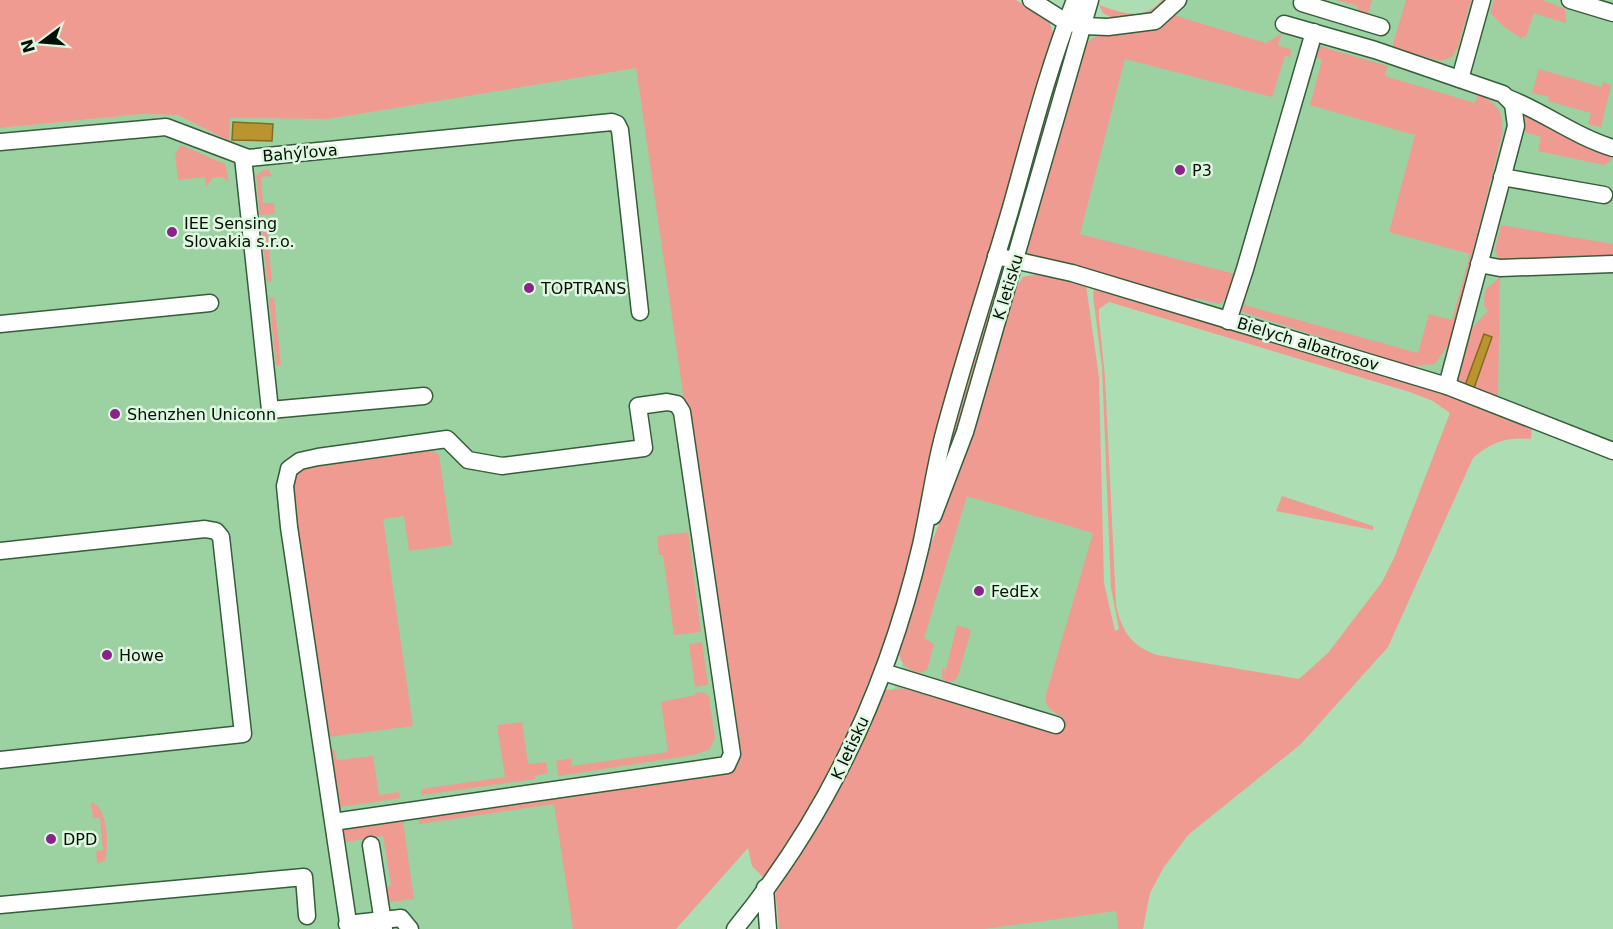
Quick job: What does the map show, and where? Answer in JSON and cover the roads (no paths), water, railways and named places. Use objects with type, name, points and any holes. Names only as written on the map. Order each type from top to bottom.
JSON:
[{"type":"street","points":[[1032,0],[1066,22],[1084,26],[1149,23],[1167,13],[1178,0]]},
{"type":"street","name":"K letisku","points":[[740,928],[765,888],[788,858],[833,785],[866,717],[883,672],[921,544],[944,434],[1066,22],[1075,0]]},
{"type":"street","name":"K letisku","points":[[921,544],[965,432],[1090,0]]},
{"type":"street","points":[[1460,79],[1482,0]]},
{"type":"street","points":[[1570,0],[1613,14]]},
{"type":"street","points":[[1381,27],[1302,2],[1290,26],[1460,79],[1537,109],[1583,136],[1613,148]]},
{"type":"street","points":[[1228,321],[1314,32]]},
{"type":"street","points":[[1447,386],[1516,126],[1515,110],[1508,98]]},
{"type":"street","name":"Bahýľova","points":[[0,142],[166,127],[243,157],[606,122],[617,124],[620,130],[640,312]]},
{"type":"street","points":[[243,157],[270,410],[424,396]]},
{"type":"street","points":[[1502,177],[1604,195]]},
{"type":"street","name":"Bielych albatrosov","points":[[996,256],[1071,273],[1447,386],[1613,451]]},
{"type":"street","points":[[1479,264],[1500,268],[1613,264]]},
{"type":"street","points":[[0,324],[210,303]]},
{"type":"street","points":[[333,822],[727,765],[731,761],[682,412],[677,404],[667,402],[638,406],[644,448],[502,466],[468,460],[447,440],[318,457],[300,461],[289,469],[285,486],[288,516],[348,926],[388,924],[401,918],[410,929]]},
{"type":"street","points":[[0,551],[205,529],[216,531],[221,537],[243,734],[0,760]]},
{"type":"street","points":[[883,672],[1056,725]]},
{"type":"street","points":[[371,845],[388,924]]},
{"type":"street","points":[[0,905],[304,877],[307,916]]},
{"type":"street","points":[[765,888],[768,929]]},
{"type":"place","name":"P3","points":[[1180,170]]},
{"type":"place","name":"IEE Sensing Slovakia s.r.o.","points":[[172,232]]},
{"type":"place","name":"TOPTRANS","points":[[529,288]]},
{"type":"place","name":"Shenzhen Uniconn","points":[[115,414]]},
{"type":"place","name":"FedEx","points":[[979,591]]},
{"type":"place","name":"Howe","points":[[107,655]]},
{"type":"place","name":"DPD","points":[[51,839]]}]
